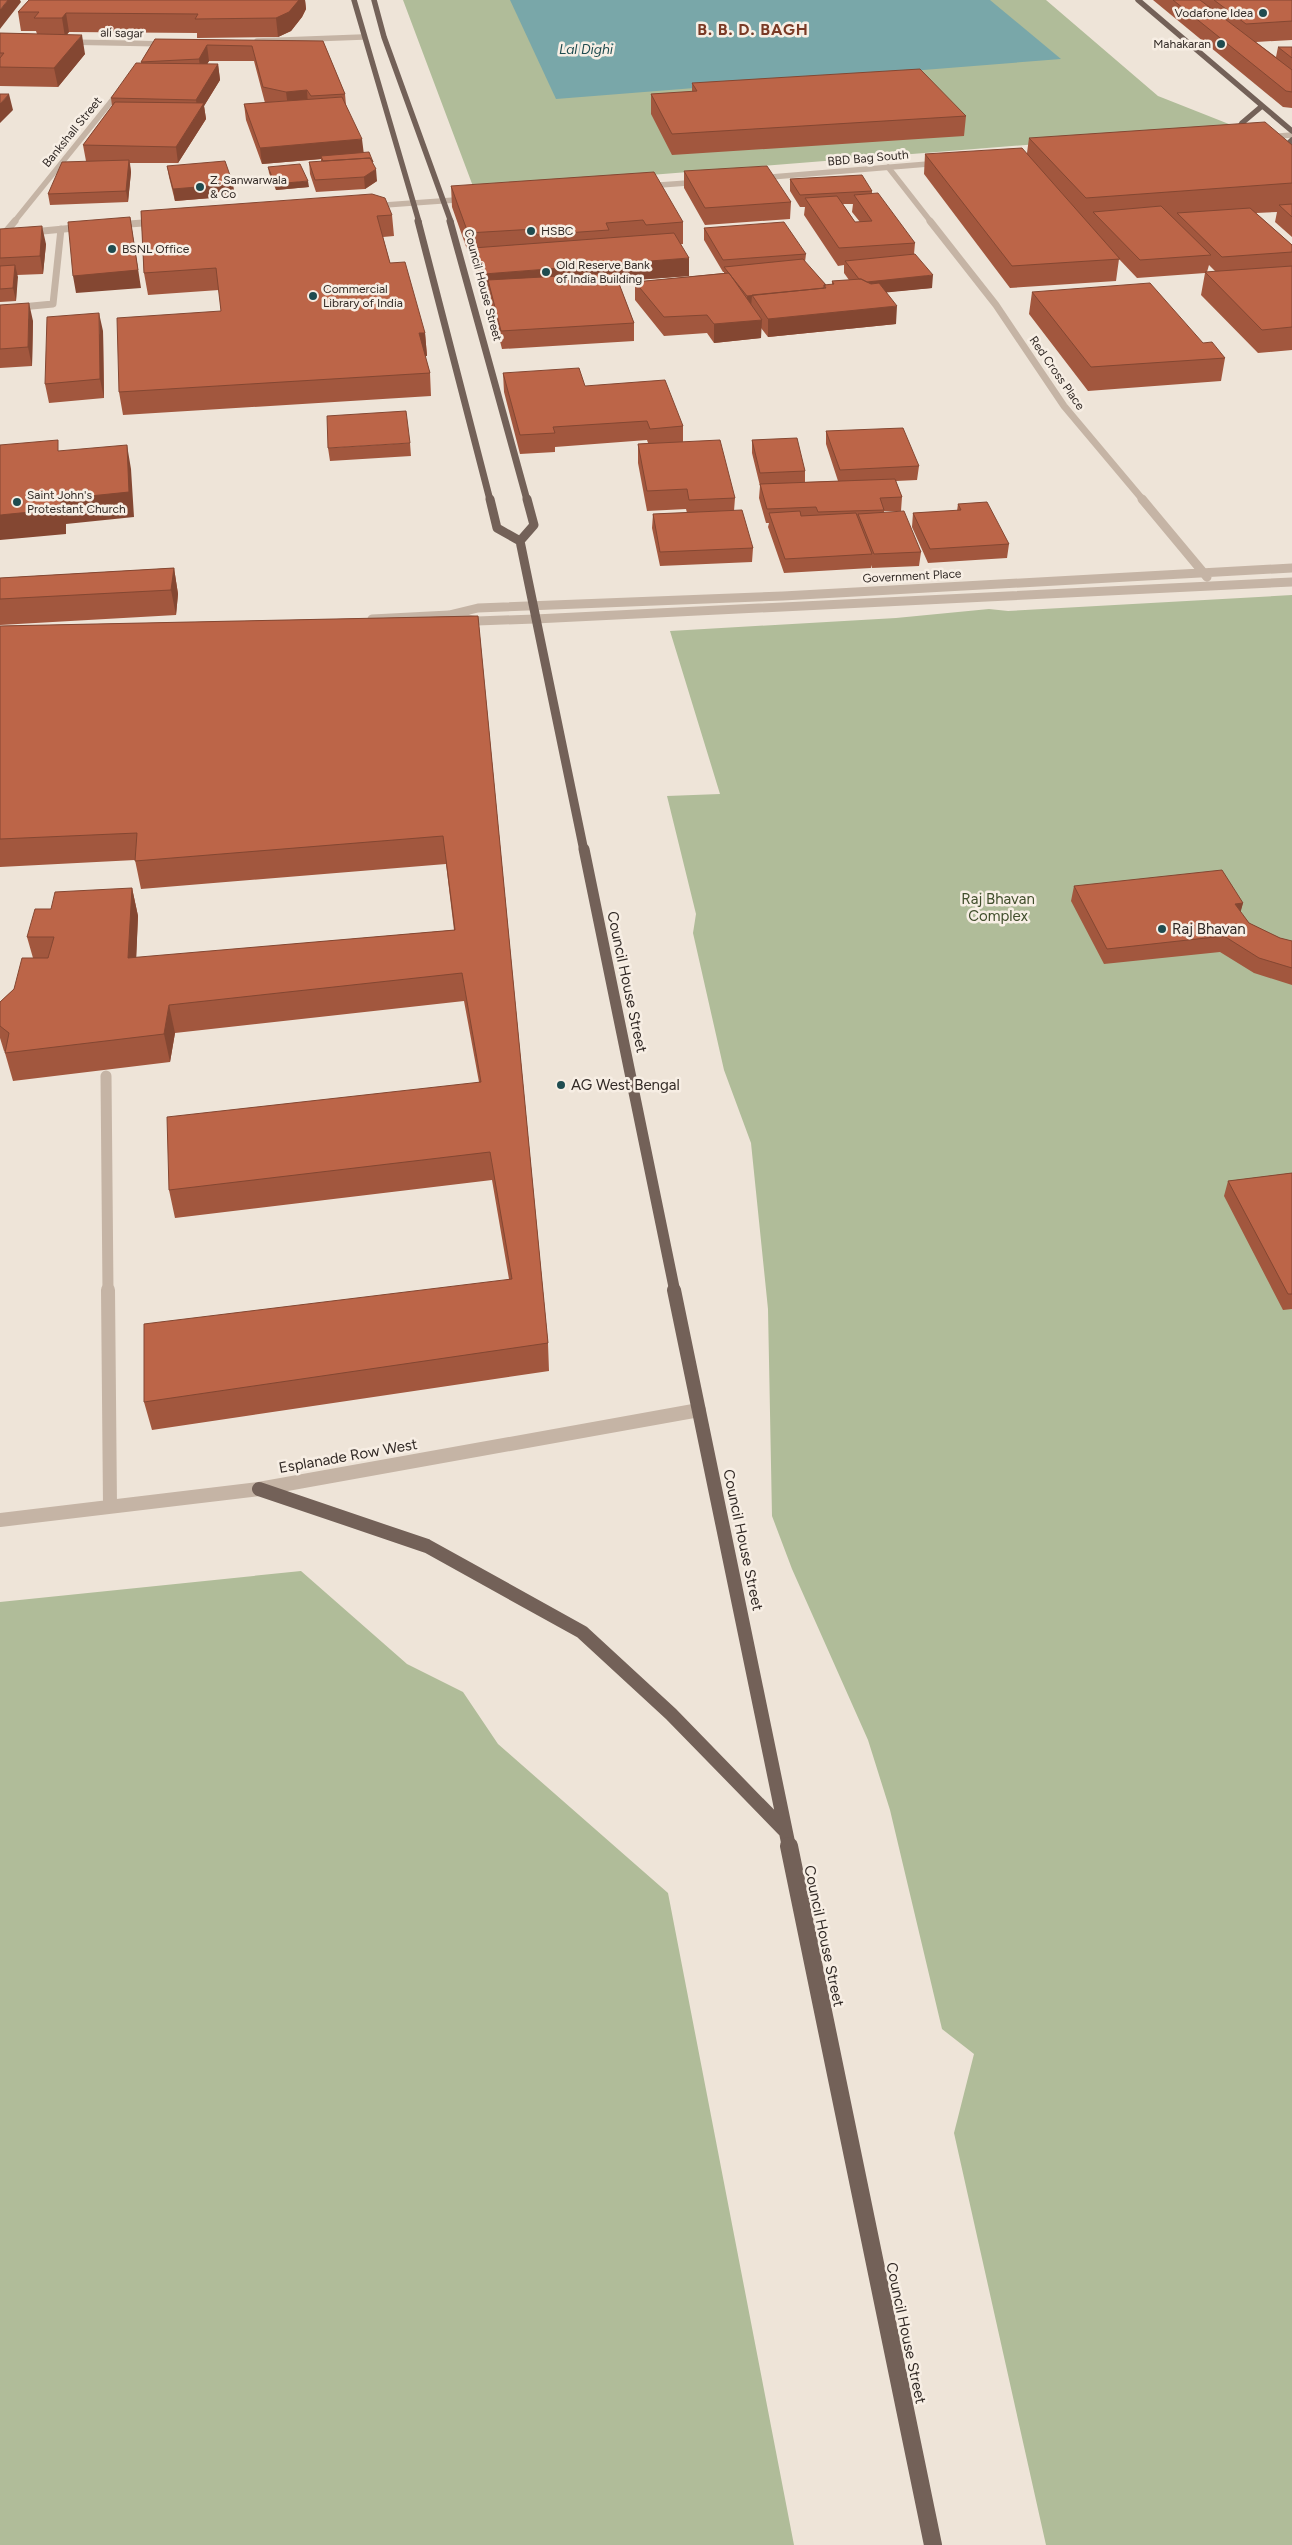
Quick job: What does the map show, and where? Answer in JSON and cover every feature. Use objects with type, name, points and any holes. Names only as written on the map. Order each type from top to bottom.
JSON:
[{"type":"main road","points":[[354,0],[363,37],[414,203],[497,528],[520,541]]},
{"type":"main road","name":"Council House Street","points":[[374,0],[384,37],[445,201],[534,525],[520,541],[534,612],[933,2545]]},
{"type":"main road","points":[[1138,0],[1292,131]]},
{"type":"main road","points":[[1232,140],[1242,123],[1262,106]]},
{"type":"main road","points":[[1292,140],[1289,143],[1292,145]]},
{"type":"main road","points":[[260,1489],[427,1546],[582,1632],[671,1714],[786,1832]]},
{"type":"street","points":[[246,41],[363,37]]},
{"type":"street","name":"ali sagar","points":[[59,42],[178,43]]},
{"type":"street","points":[[152,51],[158,44]]},
{"type":"street","name":"Bankshall Street","points":[[2,234],[125,85]]},
{"type":"street","points":[[1262,138],[1292,135]]},
{"type":"street","points":[[1222,141],[1242,139]]},
{"type":"street","name":"BBD Bag South","points":[[750,179],[946,163]]},
{"type":"street","name":"Red Cross Place","points":[[888,167],[996,304],[1064,406],[1215,586]]},
{"type":"street","points":[[639,187],[712,182]]},
{"type":"street","points":[[365,207],[474,199]]},
{"type":"street","points":[[110,226],[169,221]]},
{"type":"street","points":[[2,234],[90,227]]},
{"type":"street","points":[[0,309],[53,304],[61,229]]},
{"type":"street","name":"Government Place","points":[[534,612],[783,596],[1292,568]]},
{"type":"street","points":[[359,619],[449,615],[478,608],[534,612],[1292,582]]},
{"type":"street","points":[[449,615],[476,621],[534,612]]},
{"type":"street","points":[[106,1076],[110,1506]]},
{"type":"street","name":"Esplanade Row West","points":[[0,1520],[260,1489],[699,1410]]},
{"type":"green space","points":[[403,0],[1046,0],[1158,96],[1239,128],[474,189]]},
{"type":"green space","name":"Raj Bhavan Complex","points":[[1292,595],[1292,2545],[1046,2545],[954,2133],[974,2054],[942,2029],[890,1810],[868,1740],[792,1569],[772,1516],[768,1309],[751,1143],[724,1070],[693,933],[696,914],[667,796],[720,794],[670,631],[896,618],[989,609],[1008,611]]},
{"type":"green space","points":[[301,1571],[407,1664],[463,1692],[498,1744],[668,1893],[794,2545],[0,2545],[0,1602]]},
{"type":"water","name":"Lal Dighi","points":[[510,0],[990,0],[1061,59],[556,99]]},
{"type":"building","points":[[0,0],[8,0],[0,10]]},
{"type":"building","points":[[29,0],[299,0],[289,12],[276,18],[195,19],[198,14],[66,13],[62,18],[34,18],[39,12],[18,12]]},
{"type":"building","points":[[1173,0],[1200,0],[1292,70],[1292,92],[1286,91]]},
{"type":"building","points":[[1214,0],[1292,0],[1292,21],[1246,24]]},
{"type":"building","points":[[0,33],[82,35],[54,68],[0,67],[0,58],[4,53],[0,53]]},
{"type":"building","points":[[155,39],[323,41],[345,94],[311,96],[307,90],[286,92],[263,87],[252,46],[207,45],[199,59],[141,62]]},
{"type":"building","points":[[1278,47],[1292,47],[1292,58]]},
{"type":"building","points":[[136,63],[218,64],[196,100],[111,98]]},
{"type":"building","points":[[920,69],[966,116],[672,134],[651,94],[697,91],[692,83]]},
{"type":"building","points":[[0,94],[9,94],[0,104]]},
{"type":"building","points":[[342,97],[362,139],[260,148],[244,104]]},
{"type":"building","points":[[115,102],[204,103],[176,147],[83,145]]},
{"type":"building","points":[[1265,122],[1292,145],[1292,183],[1086,198],[1029,138]]},
{"type":"building","points":[[1022,148],[1120,259],[1012,266],[925,154]]},
{"type":"building","points":[[369,152],[373,162],[370,158],[323,161],[321,156]]},
{"type":"building","points":[[370,158],[376,169],[364,177],[315,180],[309,162]]},
{"type":"building","points":[[129,160],[126,191],[48,194],[62,162]]},
{"type":"building","points":[[225,161],[233,184],[173,189],[167,166]]},
{"type":"building","points":[[300,164],[308,181],[275,184],[268,167]]},
{"type":"building","points":[[767,166],[791,202],[705,208],[684,171]]},
{"type":"building","points":[[654,172],[683,222],[646,225],[643,220],[606,223],[609,230],[537,235],[535,229],[468,233],[451,186]]},
{"type":"building","points":[[862,175],[872,191],[800,195],[790,179]]},
{"type":"building","points":[[878,193],[915,243],[839,248],[805,198],[837,196],[855,222],[872,221],[854,195]]},
{"type":"building","points":[[372,194],[385,198],[392,215],[377,216],[390,263],[405,262],[425,333],[419,333],[430,373],[119,392],[117,318],[221,311],[216,268],[144,273],[141,211]]},
{"type":"building","points":[[1292,204],[1292,217],[1279,205]]},
{"type":"building","points":[[1161,206],[1211,255],[1140,260],[1093,212]]},
{"type":"building","points":[[1250,208],[1292,245],[1292,252],[1222,257],[1177,213]]},
{"type":"building","points":[[130,217],[138,270],[73,276],[68,222]]},
{"type":"building","points":[[784,222],[806,254],[723,260],[704,228]]},
{"type":"building","points":[[42,226],[40,256],[0,258],[0,229]]},
{"type":"building","points":[[674,233],[689,258],[484,274],[473,248]]},
{"type":"building","points":[[915,254],[933,275],[867,282],[859,279],[845,261]]},
{"type":"building","points":[[803,259],[826,285],[824,285],[824,288],[747,296],[724,267]]},
{"type":"building","points":[[15,265],[13,288],[0,289],[0,266]]},
{"type":"building","points":[[1292,266],[1292,327],[1262,330],[1205,272]]},
{"type":"building","points":[[615,273],[634,323],[501,331],[488,280]]},
{"type":"building","points":[[729,273],[762,320],[714,324],[707,315],[664,317],[635,282]]},
{"type":"building","points":[[861,279],[871,284],[879,283],[897,306],[768,319],[752,295],[826,288],[824,285],[834,284],[832,281]]},
{"type":"building","points":[[1150,283],[1203,343],[1212,342],[1225,358],[1091,367],[1032,292]]},
{"type":"building","points":[[29,303],[28,347],[0,349],[0,305]]},
{"type":"building","points":[[99,313],[100,379],[45,384],[47,317]]},
{"type":"building","points":[[579,368],[585,386],[665,380],[683,426],[650,429],[647,421],[553,427],[555,433],[520,435],[503,373]]},
{"type":"building","points":[[406,411],[410,443],[328,448],[327,416]]},
{"type":"building","points":[[903,428],[919,466],[840,470],[826,431]]},
{"type":"building","points":[[797,438],[805,471],[760,473],[752,440]]},
{"type":"building","points":[[58,440],[58,451],[127,445],[129,492],[61,499],[61,509],[0,515],[0,445]]},
{"type":"building","points":[[720,440],[735,498],[689,500],[687,489],[647,491],[638,444]]},
{"type":"building","points":[[895,479],[902,497],[880,498],[884,510],[818,512],[816,507],[767,509],[760,484]]},
{"type":"building","points":[[987,502],[1009,544],[930,549],[913,513],[961,510],[958,504]]},
{"type":"building","points":[[742,510],[753,548],[660,552],[653,514]]},
{"type":"building","points":[[800,511],[801,516],[856,513],[872,554],[785,559],[769,513]]},
{"type":"building","points":[[904,511],[921,552],[874,554],[858,514]]},
{"type":"building","points":[[174,568],[171,590],[0,599],[0,578]]},
{"type":"building","points":[[478,616],[548,1343],[144,1402],[144,1324],[512,1279],[490,1152],[169,1190],[167,1117],[481,1082],[462,973],[169,1005],[164,1034],[5,1053],[9,1033],[0,1026],[0,1002],[14,989],[22,958],[48,958],[54,937],[27,937],[35,909],[51,909],[55,892],[132,888],[128,958],[455,930],[443,836],[135,861],[137,833],[0,839],[0,626]]},
{"type":"building","name":"Raj Bhavan","points":[[1222,870],[1243,903],[1235,904],[1249,923],[1280,938],[1292,941],[1292,968],[1259,958],[1224,936],[1107,949],[1074,886]]},
{"type":"building","points":[[1292,1173],[1292,1294],[1288,1294],[1228,1181]]},
{"type":"place","name":"Vodafone Idea","points":[[1263,13]]},
{"type":"place","name":"Mahakaran","points":[[1221,44]]},
{"type":"place","name":"Z. Sanwarwala & Co","points":[[200,187]]},
{"type":"place","name":"HSBC","points":[[531,231]]},
{"type":"place","name":"BSNL Office","points":[[112,249]]},
{"type":"place","name":"Old Reserve Bank of India Building","points":[[546,272]]},
{"type":"place","name":"Commercial Library of India","points":[[313,296]]},
{"type":"place","name":"Saint John's Protestant Church","points":[[17,502]]},
{"type":"place","name":"Raj Bhavan","points":[[1162,929]]},
{"type":"place","name":"AG West Bengal","points":[[561,1085]]},
{"type":"district","name":"B. B. D. BAGH","points":[[753,29]]}]
